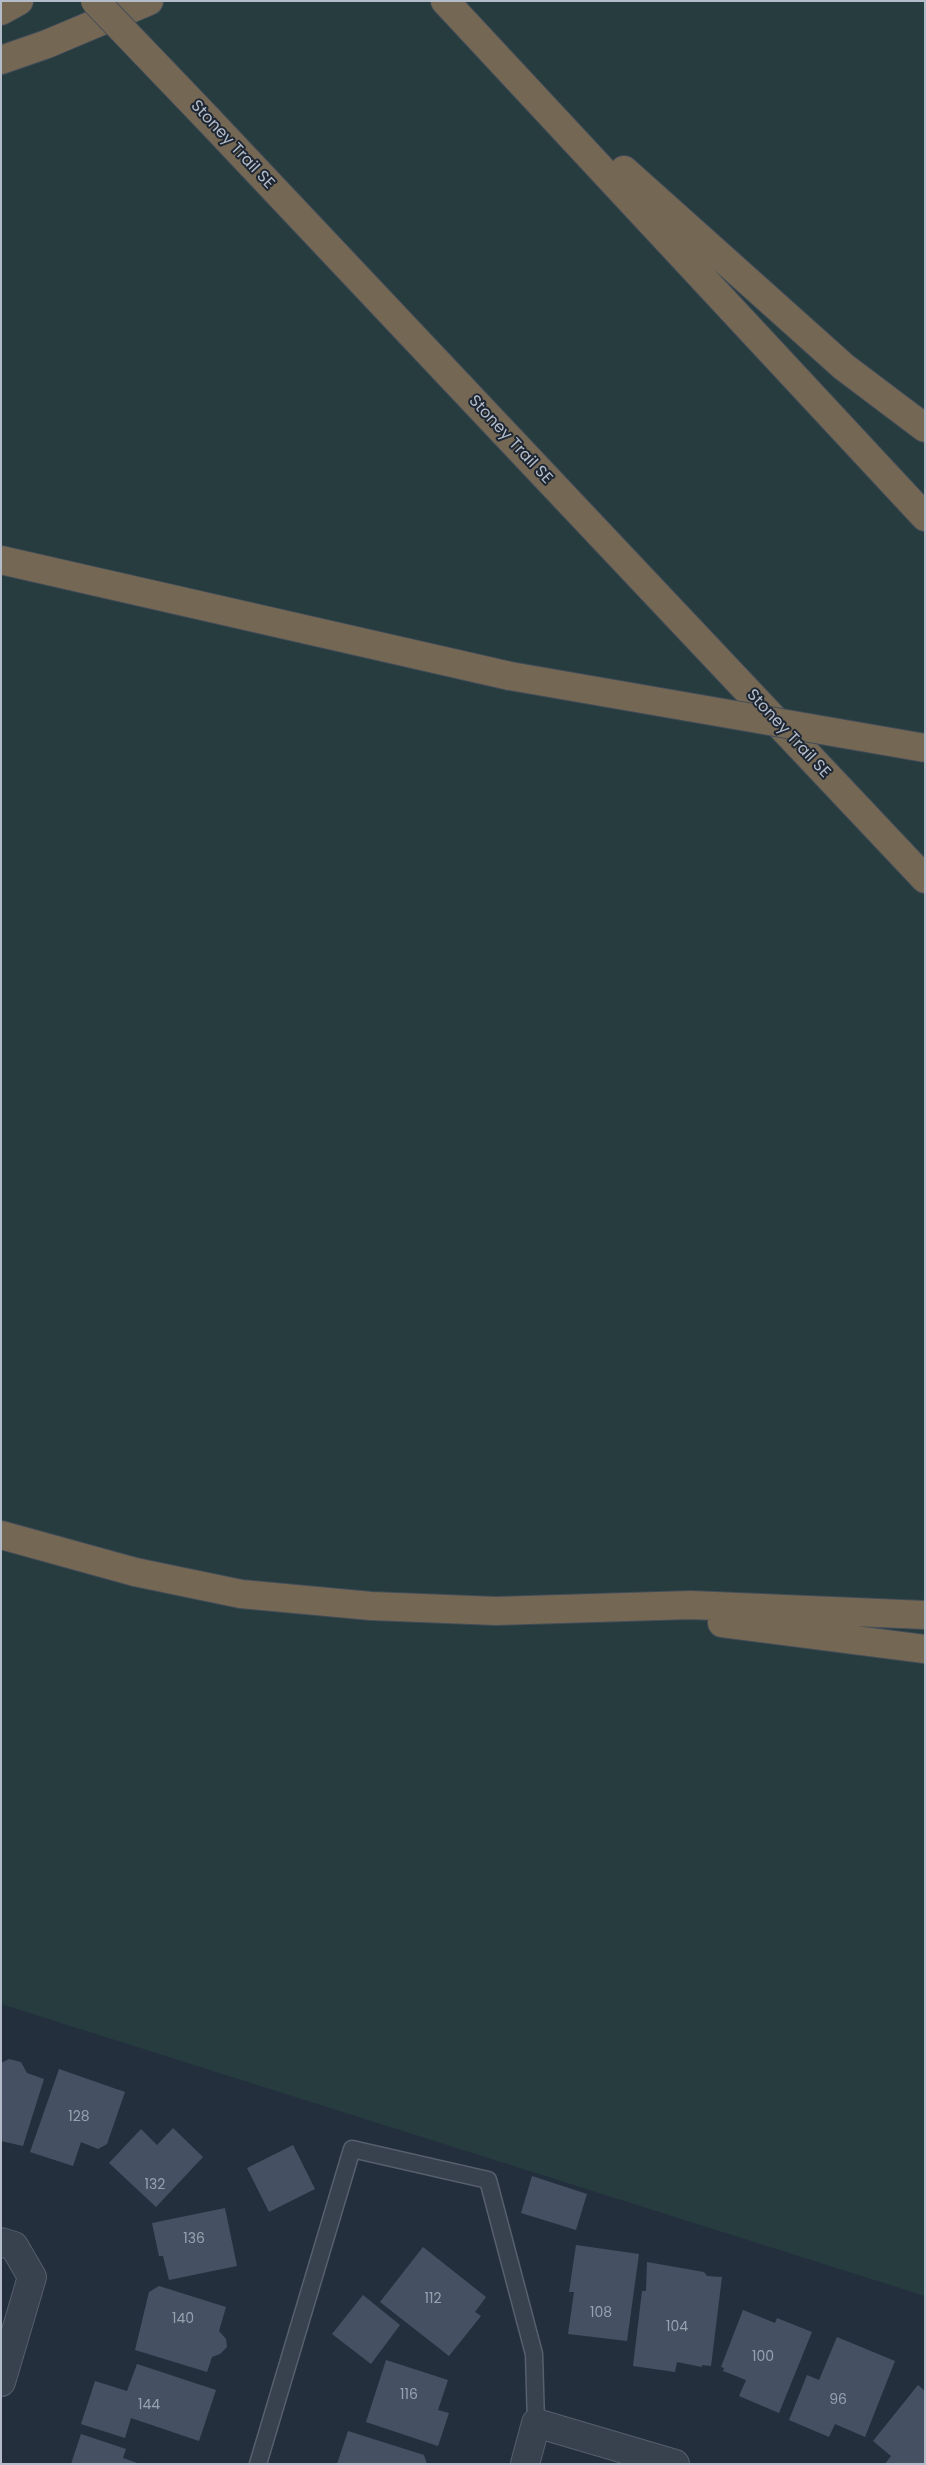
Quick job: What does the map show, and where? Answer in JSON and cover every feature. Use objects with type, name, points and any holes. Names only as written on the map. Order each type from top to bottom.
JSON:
[{"type":"highway","points":[[1,11],[19,1]]},
{"type":"highway","name":"Stoney Trail SE","points":[[94,1],[208,119],[925,879]]},
{"type":"highway","points":[[1,60],[47,44],[149,1]]},
{"type":"highway","points":[[446,1],[925,517]]},
{"type":"highway","points":[[498,58],[844,366],[925,428]]},
{"type":"highway","points":[[1,560],[510,676],[925,748]]},
{"type":"highway","points":[[1,1535],[135,1572],[241,1594],[371,1606],[496,1611],[598,1610],[691,1605],[925,1615]]},
{"type":"highway","points":[[598,1610],[784,1629],[925,1649]]},
{"type":"street","points":[[1,2242],[14,2246],[32,2277],[1,2382]]},
{"type":"street","points":[[525,2464],[536,2423],[675,2464]]},
{"type":"lane","points":[[258,2464],[352,2149],[488,2180],[534,2354],[536,2423]]},
{"type":"green space","points":[[1,1],[925,1],[925,2296],[1,2004]]},
{"type":"building","points":[[9,2059],[21,2062],[27,2073],[44,2079],[23,2146],[1,2141],[1,2063]]},
{"type":"building","points":[[59,2069],[125,2092],[107,2144],[98,2149],[81,2142],[73,2166],[30,2152]]},
{"type":"building","points":[[173,2128],[203,2157],[156,2207],[109,2163],[141,2129],[157,2145]]},
{"type":"building","points":[[293,2145],[315,2189],[269,2212],[247,2168]]},
{"type":"building","points":[[532,2176],[587,2194],[576,2230],[521,2213]]},
{"type":"building","points":[[225,2208],[237,2266],[169,2280],[163,2256],[159,2256],[152,2223]]},
{"type":"building","points":[[576,2245],[639,2254],[627,2341],[568,2334],[574,2292],[569,2292]]},
{"type":"building","points":[[423,2247],[486,2297],[475,2312],[481,2316],[449,2356],[380,2302]]},
{"type":"building","points":[[647,2262],[704,2272],[707,2276],[722,2277],[711,2366],[702,2365],[702,2367],[677,2362],[675,2372],[633,2366],[642,2291],[646,2291]]},
{"type":"building","points":[[159,2286],[226,2307],[219,2331],[226,2339],[227,2347],[220,2354],[212,2357],[207,2372],[135,2350],[149,2292]]},
{"type":"building","points":[[363,2295],[400,2325],[371,2364],[332,2334]]},
{"type":"building","points":[[743,2310],[775,2323],[777,2318],[812,2332],[779,2413],[739,2396],[746,2380],[723,2371],[724,2368],[721,2367]]},
{"type":"building","points":[[837,2337],[895,2361],[865,2437],[835,2424],[829,2437],[789,2420],[807,2375],[819,2380]]},
{"type":"building","points":[[386,2360],[448,2380],[438,2410],[449,2413],[438,2446],[366,2422]]},
{"type":"building","points":[[137,2364],[216,2390],[199,2441],[131,2418],[125,2438],[81,2424],[95,2381],[127,2391]]},
{"type":"building","points":[[918,2385],[925,2391],[925,2464],[885,2464],[891,2456],[873,2441]]},
{"type":"building","points":[[348,2431],[424,2455],[427,2464],[337,2464]]},
{"type":"building","points":[[81,2434],[126,2449],[123,2458],[140,2464],[71,2464]]}]
